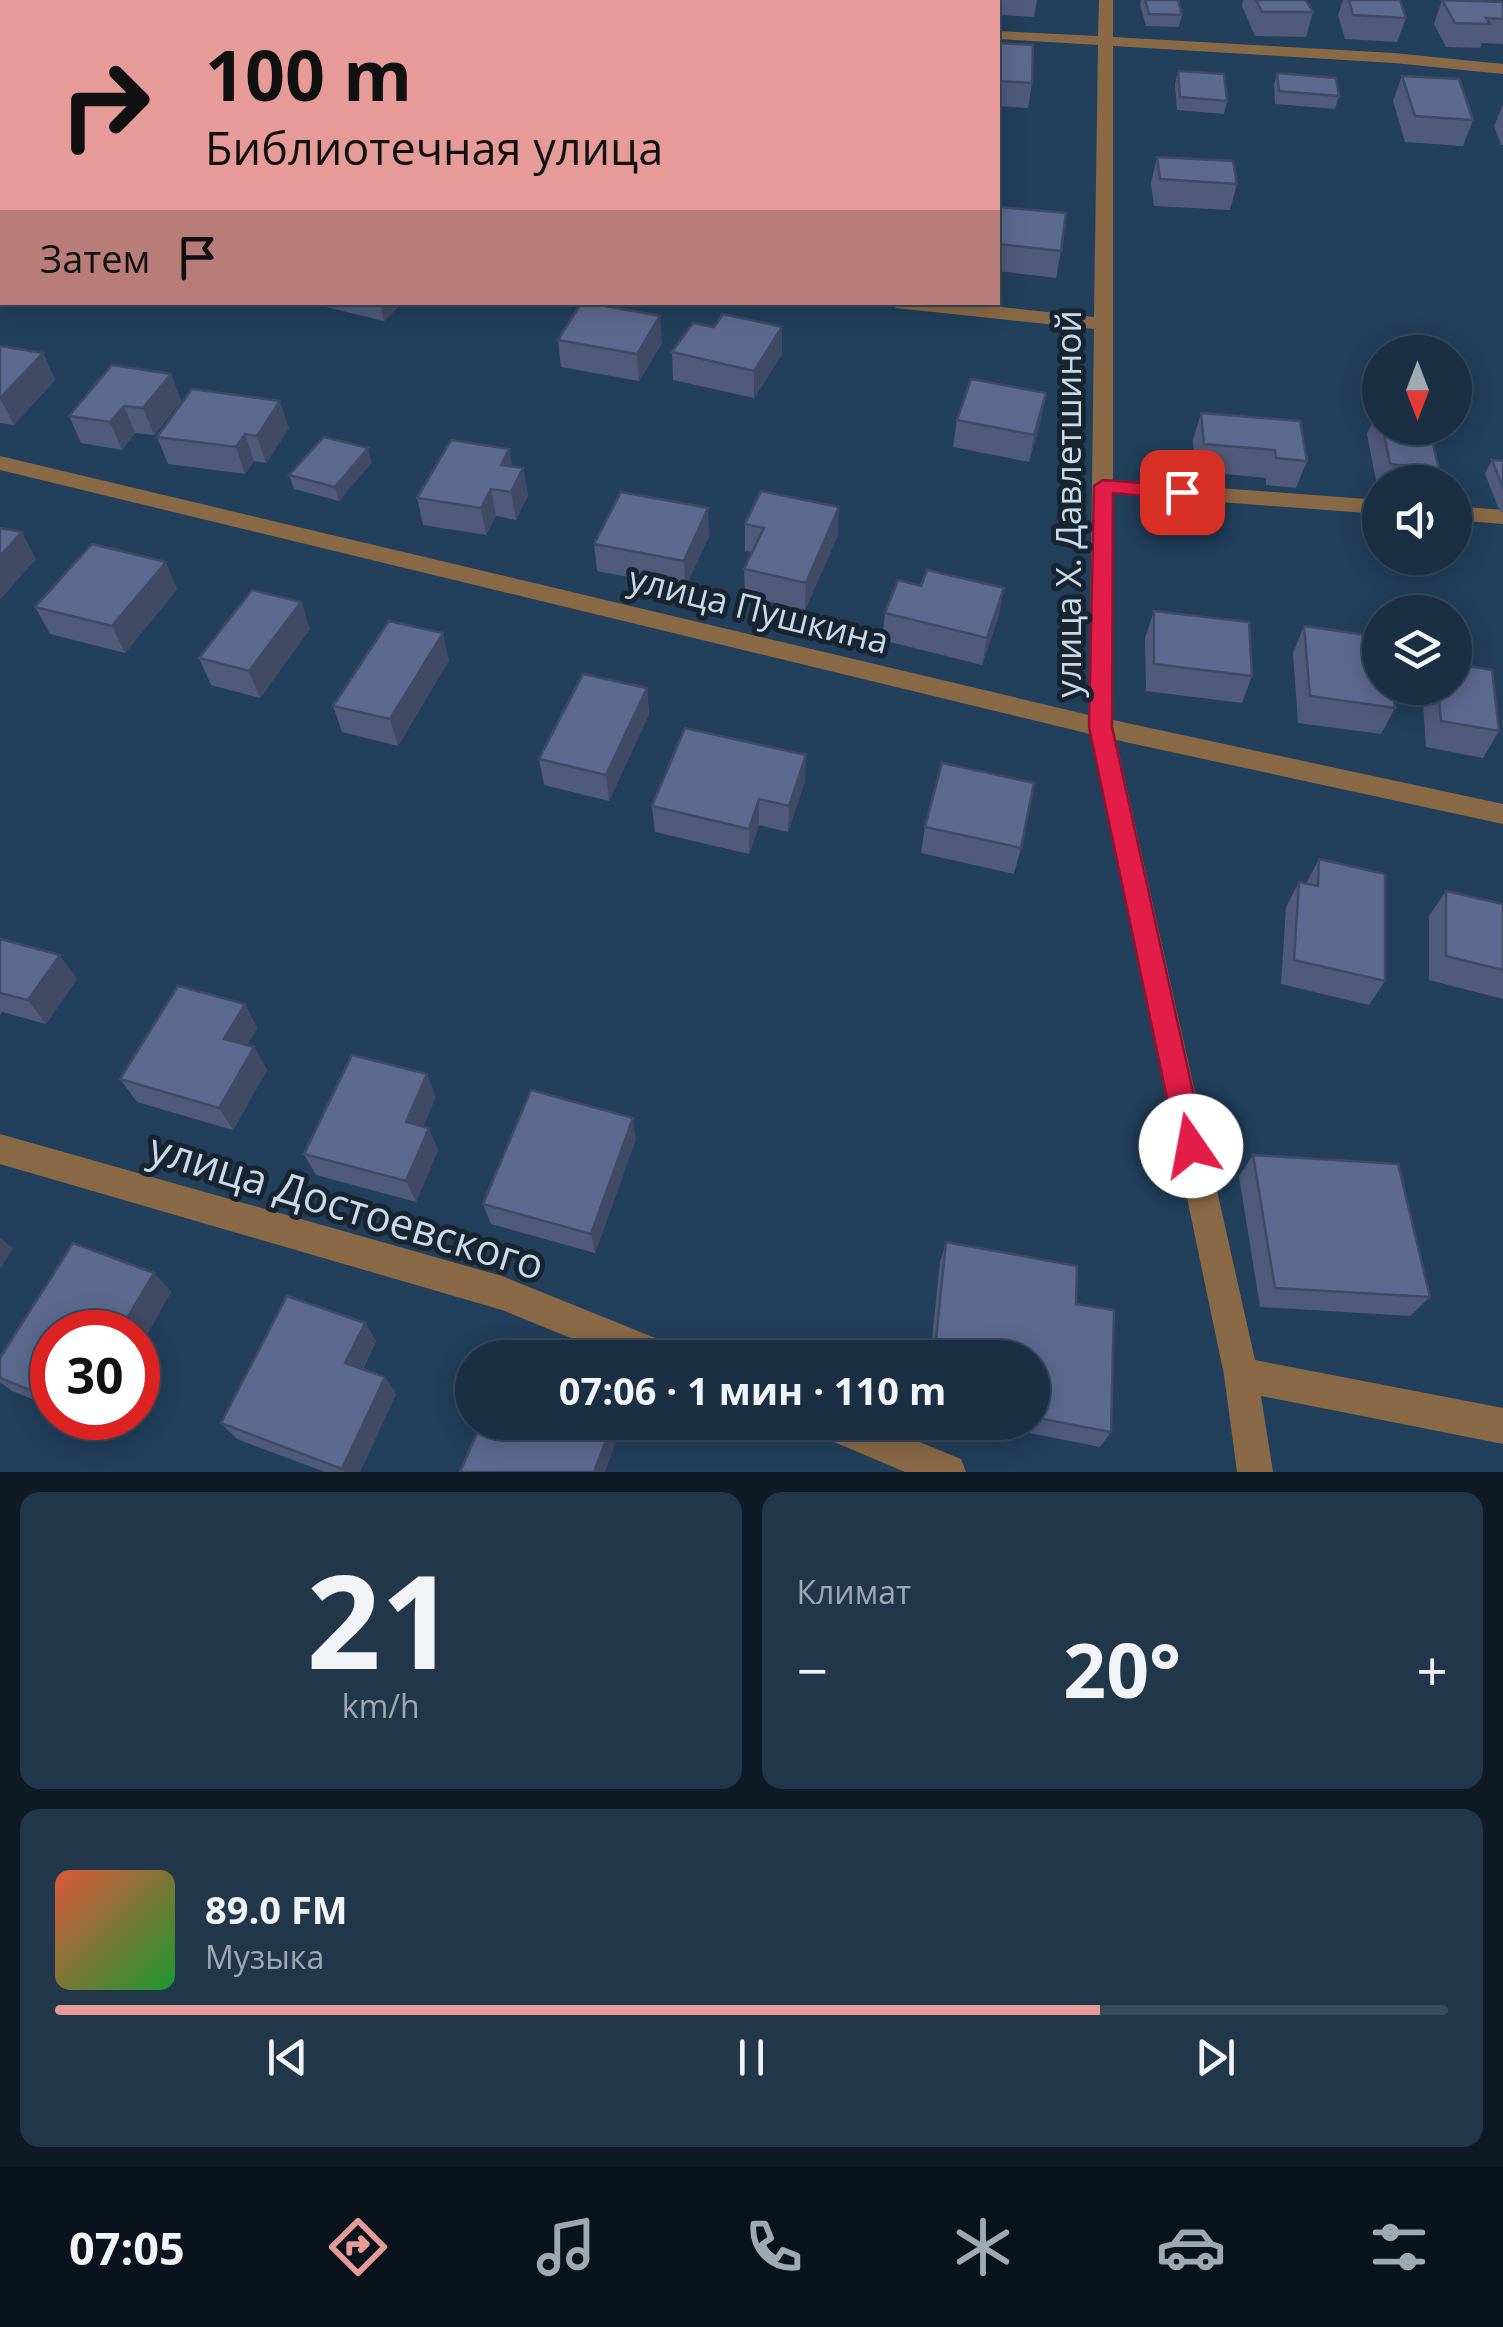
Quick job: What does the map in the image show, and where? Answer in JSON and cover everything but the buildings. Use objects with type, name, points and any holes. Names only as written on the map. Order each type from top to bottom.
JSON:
[{"type":"street","name":"улица Х. Давлетшиной","points":[[1106,0],[1100,727],[1241,1375],[1255,1472]]},
{"type":"street","points":[[1000,35],[1394,58],[1503,70]]},
{"type":"street","points":[[924,305],[1104,324]]},
{"type":"street","name":"улица Пушкина","points":[[0,462],[1100,727],[1503,814]]},
{"type":"street","points":[[1103,486],[1362,507]]},
{"type":"street","points":[[1472,514],[1503,517]]},
{"type":"street","name":"улица Достоевского","points":[[0,1149],[502,1293],[619,1340]]},
{"type":"street","points":[[1241,1375],[1503,1426]]},
{"type":"street","points":[[871,1440],[948,1472]]},
{"type":"route","points":[[1182,492],[1103,486],[1100,727],[1191,1146]]}]
